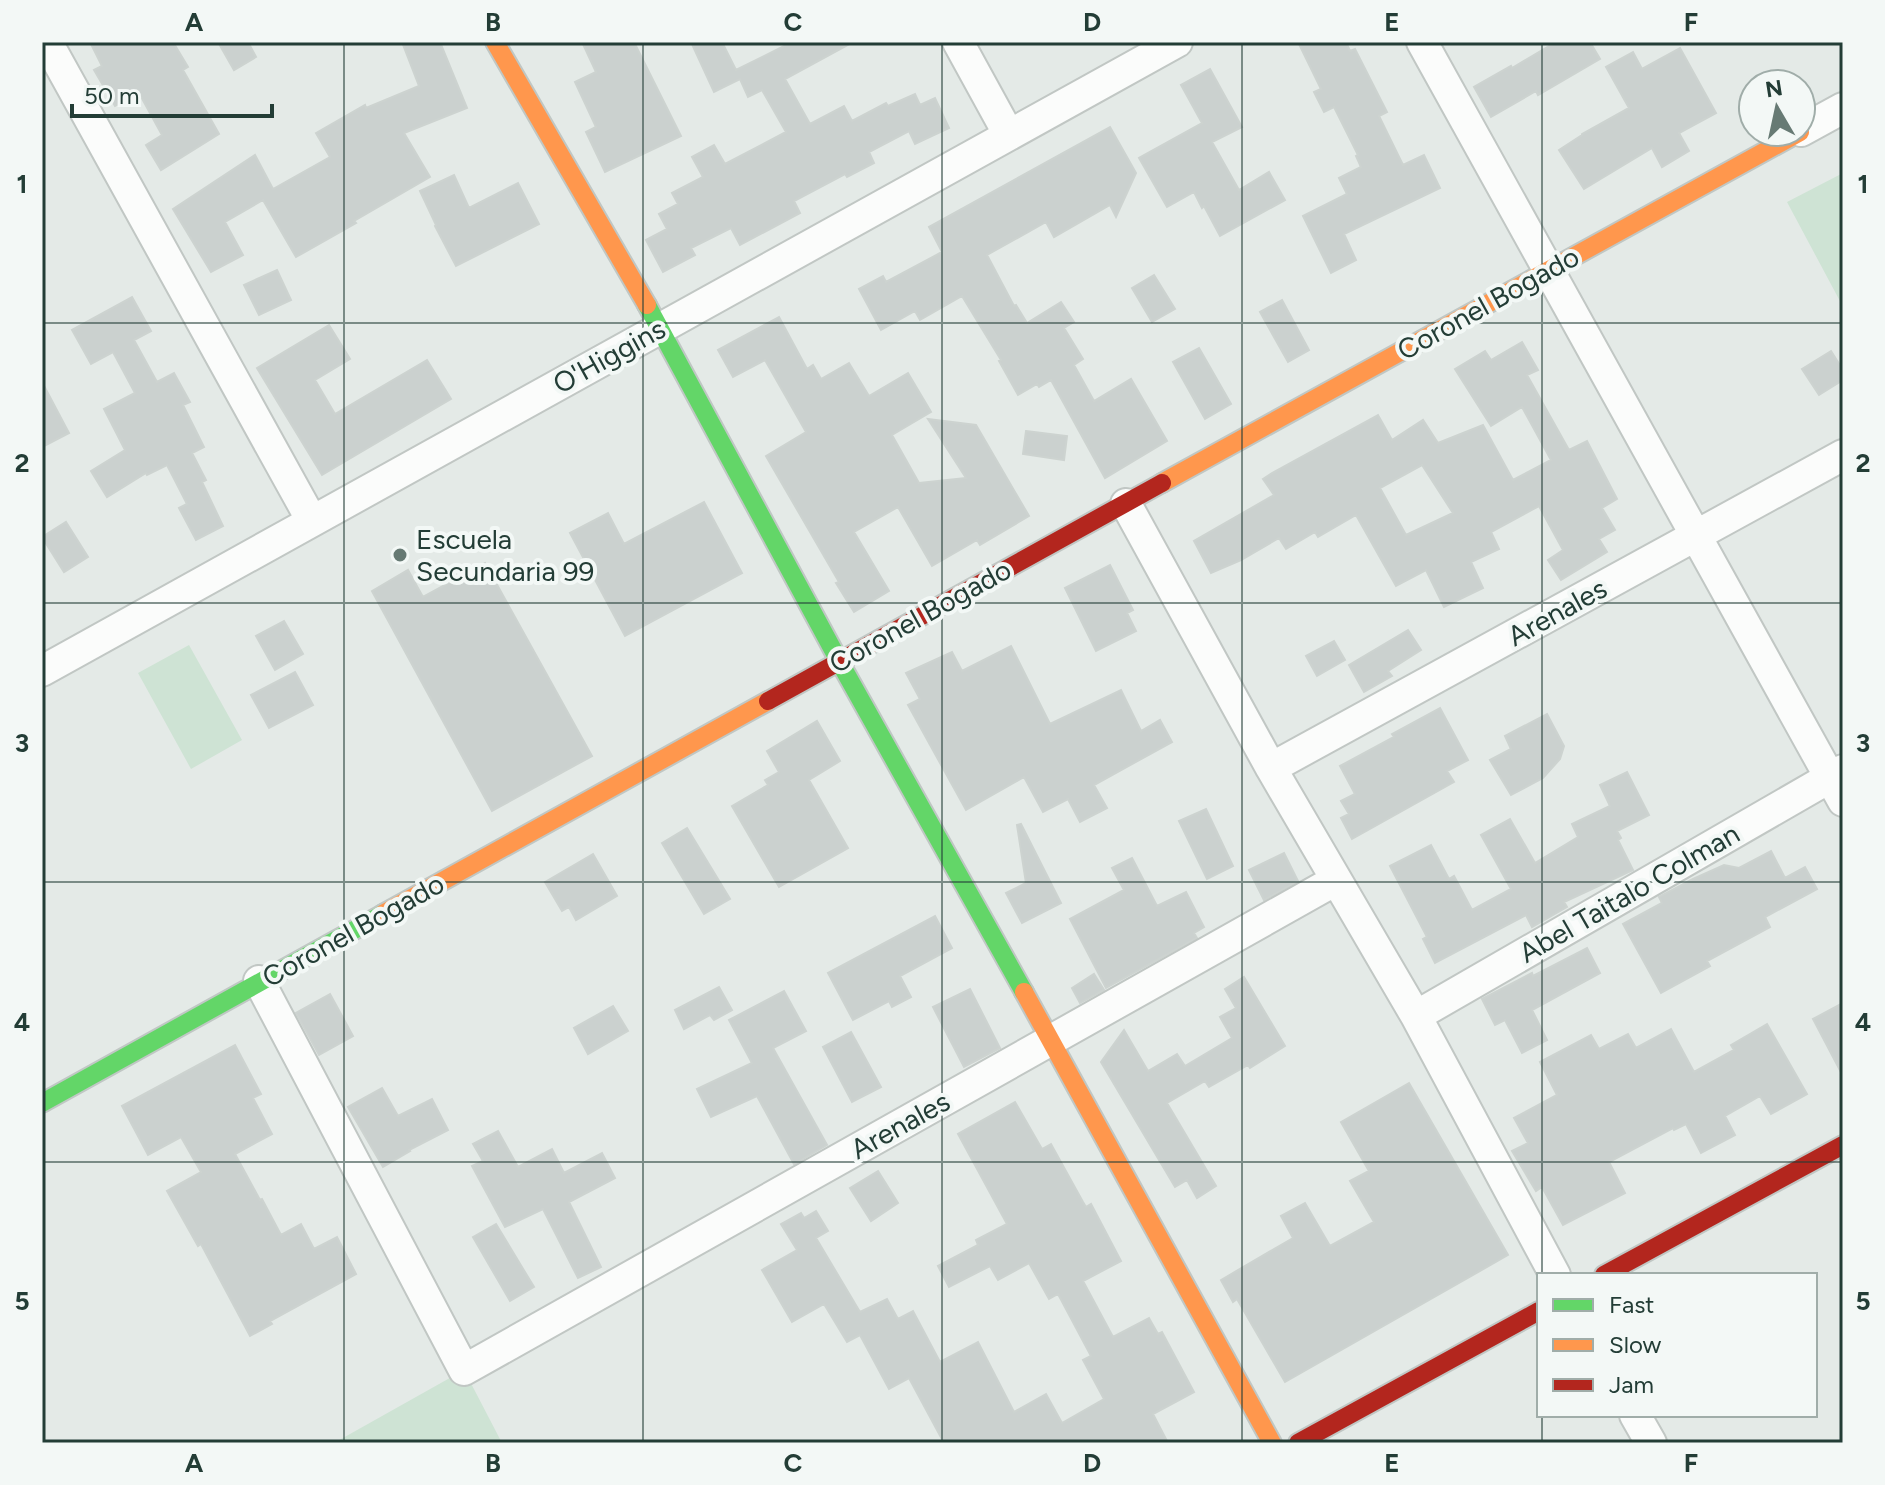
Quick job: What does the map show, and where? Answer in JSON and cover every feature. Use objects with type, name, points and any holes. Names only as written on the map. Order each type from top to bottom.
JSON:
[{"type":"street","points":[[47,42],[312,521]]},
{"type":"street","points":[[495,42],[660,327],[839,661],[1272,1443]]},
{"type":"street","points":[[958,42],[1009,135]]},
{"type":"street","name":"O'Higgins","points":[[42,671],[1177,42]]},
{"type":"street","points":[[1422,42],[1696,536],[1839,782]]},
{"type":"street","name":"Coronel Bogado","points":[[1817,123],[1843,108]]},
{"type":"street","name":"Coronel Bogado","points":[[42,1103],[1771,148]]},
{"type":"street","name":"Arenales","points":[[1271,768],[1843,455]]},
{"type":"street","points":[[1126,504],[1271,768],[1416,1016],[1554,1273]]},
{"type":"street","name":"Abel Taitalo Colman","points":[[1416,1016],[1839,782]]},
{"type":"street","name":"Arenales","points":[[259,981],[464,1370],[1336,880]]},
{"type":"street","points":[[1608,1273],[1843,1145]]},
{"type":"street","points":[[1298,1443],[1537,1312]]},
{"type":"street","points":[[1636,1417],[1651,1443]]},
{"type":"green space","points":[[1843,173],[1843,302],[1841,303],[1787,202]]},
{"type":"green space","points":[[189,645],[242,740],[191,769],[138,673]]},
{"type":"green space","points":[[464,1370],[502,1443],[334,1443]]},
{"type":"building","points":[[90,42],[173,42],[188,67],[183,70],[219,134],[161,170],[146,145],[162,135],[139,93],[115,106],[94,70],[102,66]]},
{"type":"building","points":[[218,42],[248,42],[256,57],[234,70]]},
{"type":"building","points":[[402,42],[440,42],[467,108],[404,133],[430,177],[296,257],[263,200],[225,222],[243,255],[211,272],[173,209],[255,155],[273,189],[330,157],[316,133],[365,105],[366,108],[419,86]]},
{"type":"building","points":[[582,42],[634,42],[681,136],[605,172],[586,132],[596,127],[575,82],[596,72]]},
{"type":"building","points":[[691,42],[722,42],[736,70],[792,42],[853,42],[785,79],[810,124],[844,106],[852,121],[886,103],[888,106],[915,94],[920,105],[935,98],[949,128],[915,144],[909,131],[869,152],[874,163],[847,177],[845,174],[794,201],[800,213],[740,245],[731,228],[691,248],[695,255],[663,272],[646,240],[667,229],[659,214],[678,204],[672,193],[703,177],[692,157],[714,145],[725,164],[786,132],[762,90],[748,97],[740,79],[714,92]]},
{"type":"building","points":[[1298,42],[1346,42],[1350,51],[1355,49],[1387,112],[1379,116],[1403,165],[1424,155],[1440,188],[1344,234],[1356,260],[1331,273],[1303,216],[1347,194],[1339,178],[1361,167],[1334,107],[1324,112],[1314,92],[1321,89]]},
{"type":"building","points":[[1556,42],[1590,42],[1600,59],[1538,95],[1536,91],[1491,117],[1474,87]]},
{"type":"building","points":[[1680,48],[1716,113],[1679,133],[1689,151],[1662,167],[1652,148],[1584,189],[1559,150],[1629,108],[1606,67],[1633,52],[1642,69]]},
{"type":"building","points":[[1210,69],[1242,127],[1212,142],[1239,190],[1269,172],[1285,200],[1220,236],[1194,192],[1167,207],[1139,158],[1202,123],[1181,85]]},
{"type":"building","points":[[1110,127],[1136,173],[1116,217],[1110,205],[1054,237],[1046,222],[987,255],[1014,306],[1027,323],[1061,302],[1074,322],[1064,328],[1083,359],[1074,365],[1094,401],[1131,379],[1167,441],[1105,478],[1051,380],[1018,395],[1001,360],[962,296],[920,320],[915,311],[881,330],[859,289],[883,276],[886,282],[942,252],[929,227]]},
{"type":"building","points":[[454,175],[469,208],[518,183],[539,224],[456,266],[420,191]]},
{"type":"building","points":[[277,270],[291,300],[259,315],[244,285]]},
{"type":"building","points":[[1154,275],[1175,309],[1152,322],[1132,288]]},
{"type":"building","points":[[132,297],[151,331],[134,340],[157,382],[174,373],[190,402],[183,405],[204,447],[192,453],[223,526],[196,540],[179,508],[187,504],[167,465],[146,473],[107,497],[91,471],[125,450],[104,409],[135,393],[113,352],[91,364],[72,330]]},
{"type":"building","points":[[1282,300],[1309,350],[1288,362],[1260,312]]},
{"type":"building","points":[[779,317],[807,369],[813,365],[821,379],[849,363],[869,396],[908,373],[931,412],[892,435],[919,483],[966,478],[928,419],[976,425],[1029,516],[980,545],[977,540],[932,566],[898,507],[854,532],[889,591],[854,612],[766,456],[806,432],[765,360],[733,377],[718,350]]},
{"type":"building","points":[[329,325],[350,359],[315,380],[335,414],[427,360],[451,399],[322,475],[257,368]]},
{"type":"building","points":[[1522,342],[1538,370],[1527,375],[1569,450],[1587,441],[1617,499],[1602,508],[1615,530],[1599,539],[1607,552],[1561,580],[1548,560],[1563,550],[1539,506],[1491,532],[1499,549],[1471,562],[1483,588],[1444,607],[1426,570],[1396,586],[1356,515],[1318,537],[1315,532],[1286,549],[1279,538],[1211,573],[1194,541],[1274,495],[1263,479],[1378,415],[1392,440],[1423,420],[1438,443],[1483,425],[1513,480],[1551,460],[1522,407],[1491,426],[1455,369],[1485,351],[1491,360]],"holes":[[[1422,465],[1453,513],[1406,535],[1380,488]]]},
{"type":"building","points":[[1199,348],[1231,404],[1205,419],[1173,362]]},
{"type":"building","points":[[1831,351],[1843,370],[1843,380],[1819,395],[1802,369]]},
{"type":"building","points":[[42,382],[69,433],[42,447]]},
{"type":"building","points":[[1026,431],[1067,436],[1064,460],[1023,454]]},
{"type":"building","points":[[704,502],[742,573],[625,636],[570,533],[608,513],[624,544]]},
{"type":"building","points":[[66,522],[88,557],[64,572],[42,537]]},
{"type":"building","points":[[485,563],[592,756],[492,811],[372,591],[408,570],[423,597]]},
{"type":"building","points":[[1110,565],[1133,610],[1127,613],[1136,631],[1096,651],[1065,588]]},
{"type":"building","points":[[284,621],[303,654],[275,670],[256,636]]},
{"type":"building","points":[[1408,630],[1421,650],[1388,671],[1392,676],[1364,692],[1349,665]]},
{"type":"building","points":[[1334,641],[1345,660],[1317,676],[1306,656]]},
{"type":"building","points":[[1011,646],[1050,724],[1121,690],[1141,731],[1160,720],[1172,742],[1094,785],[1107,808],[1080,822],[1068,799],[1043,812],[1024,777],[966,810],[908,705],[920,699],[906,673],[952,652],[962,671]]},
{"type":"building","points":[[295,672],[313,705],[269,728],[251,695]]},
{"type":"building","points":[[1440,708],[1468,760],[1447,771],[1454,782],[1352,839],[1341,818],[1349,814],[1341,801],[1355,794],[1340,766]]},
{"type":"building","points":[[1547,714],[1564,746],[1560,759],[1543,778],[1511,795],[1490,760],[1511,749],[1505,736]]},
{"type":"building","points":[[817,721],[840,761],[809,780],[848,848],[779,887],[732,806],[768,785],[765,780],[779,772],[767,751]]},
{"type":"building","points":[[1627,772],[1649,815],[1617,831],[1621,838],[1618,840],[1633,870],[1564,902],[1567,907],[1532,927],[1526,915],[1435,963],[1423,939],[1427,937],[1390,866],[1431,845],[1449,879],[1454,876],[1472,910],[1511,889],[1481,835],[1510,819],[1535,863],[1578,837],[1572,824],[1610,806],[1600,785]]},
{"type":"building","points":[[1206,809],[1233,866],[1207,879],[1179,821]]},
{"type":"building","points":[[1021,824],[1061,903],[1022,923],[1006,893],[1026,883],[1017,825]]},
{"type":"building","points":[[687,828],[730,899],[704,914],[662,843]]},
{"type":"building","points":[[1771,851],[1785,878],[1805,867],[1817,889],[1765,917],[1770,927],[1707,961],[1710,966],[1661,993],[1623,924],[1662,903],[1659,897],[1693,879],[1724,865],[1739,868]]},
{"type":"building","points":[[1284,853],[1298,881],[1264,900],[1249,870]]},
{"type":"building","points":[[593,854],[617,896],[576,920],[569,907],[562,911],[545,882]]},
{"type":"building","points":[[1132,858],[1157,906],[1186,892],[1204,927],[1194,933],[1197,938],[1106,988],[1070,919],[1124,890],[1112,868]]},
{"type":"building","points":[[935,916],[952,948],[900,976],[911,997],[892,1007],[889,1001],[853,1020],[828,973]]},
{"type":"building","points":[[1587,948],[1600,973],[1532,1010],[1547,1040],[1522,1053],[1505,1020],[1495,1025],[1482,999]]},
{"type":"building","points":[[1094,974],[1104,990],[1080,1003],[1072,988]]},
{"type":"building","points":[[1244,977],[1285,1046],[1250,1068],[1248,1065],[1209,1087],[1205,1081],[1167,1103],[1216,1186],[1197,1198],[1187,1180],[1175,1187],[1101,1062],[1124,1030],[1148,1071],[1177,1054],[1185,1066],[1232,1038],[1220,1017],[1236,1008],[1225,989]]},
{"type":"building","points":[[719,987],[732,1010],[714,1020],[710,1015],[684,1029],[675,1010]]},
{"type":"building","points":[[970,989],[1000,1048],[964,1067],[933,1007]]},
{"type":"building","points":[[784,991],[806,1031],[773,1048],[827,1145],[794,1164],[757,1096],[711,1117],[697,1089],[752,1063],[729,1020]]},
{"type":"building","points":[[330,994],[353,1036],[319,1055],[296,1013]]},
{"type":"building","points":[[1843,1003],[1843,1076],[1813,1019]]},
{"type":"building","points":[[613,1006],[628,1031],[588,1054],[574,1028]]},
{"type":"building","points":[[1767,1024],[1807,1094],[1771,1114],[1760,1096],[1725,1116],[1735,1135],[1701,1153],[1686,1124],[1609,1162],[1625,1193],[1563,1225],[1542,1187],[1536,1191],[1512,1151],[1528,1143],[1514,1118],[1557,1095],[1540,1062],[1591,1035],[1599,1049],[1628,1034],[1636,1048],[1671,1029],[1694,1072],[1734,1050],[1731,1045]]},
{"type":"building","points":[[851,1032],[881,1087],[852,1102],[823,1047]]},
{"type":"building","points":[[235,1045],[261,1094],[253,1098],[272,1134],[235,1154],[281,1235],[301,1224],[314,1249],[337,1237],[356,1274],[270,1321],[272,1324],[250,1336],[201,1244],[198,1246],[167,1191],[201,1172],[181,1137],[148,1155],[122,1106]]},
{"type":"building","points":[[1409,1083],[1508,1255],[1285,1382],[1237,1299],[1233,1302],[1221,1280],[1293,1238],[1281,1216],[1305,1203],[1330,1246],[1374,1222],[1350,1181],[1369,1171],[1341,1122]]},
{"type":"building","points":[[382,1088],[398,1116],[432,1099],[448,1130],[383,1167],[348,1107]]},
{"type":"building","points":[[1015,1102],[1042,1149],[1051,1144],[1086,1207],[1091,1204],[1121,1261],[1083,1281],[1113,1337],[1149,1318],[1158,1334],[1162,1332],[1194,1392],[1153,1414],[1168,1443],[944,1443],[909,1378],[889,1389],[860,1335],[847,1342],[824,1304],[792,1322],[762,1270],[797,1250],[781,1224],[801,1213],[804,1218],[816,1211],[828,1231],[816,1238],[860,1312],[887,1299],[898,1319],[913,1311],[940,1362],[978,1342],[1014,1412],[1046,1394],[1062,1423],[1104,1399],[1083,1360],[1091,1356],[1058,1294],[1049,1299],[1029,1263],[998,1280],[990,1266],[949,1287],[938,1266],[978,1245],[976,1240],[1007,1224],[958,1134]]},
{"type":"building","points":[[498,1131],[518,1167],[552,1149],[564,1173],[602,1153],[615,1178],[569,1202],[601,1267],[578,1278],[543,1209],[505,1227],[472,1166],[483,1161],[473,1144]]},
{"type":"building","points":[[878,1171],[898,1203],[871,1221],[850,1188]]},
{"type":"building","points":[[496,1224],[534,1287],[510,1301],[473,1237]]},
{"type":"traffic: fast","points":[[647,305],[839,661],[1024,992]]},
{"type":"traffic: fast","points":[[42,1103],[383,914]]},
{"type":"traffic: slow","points":[[495,42],[647,305]]},
{"type":"traffic: slow","points":[[1162,483],[1771,148]]},
{"type":"traffic: slow","points":[[383,914],[768,701]]},
{"type":"traffic: slow","points":[[1024,992],[1272,1443]]},
{"type":"traffic: jam","points":[[768,701],[1162,483]]},
{"type":"traffic: jam","points":[[1608,1273],[1843,1145]]},
{"type":"traffic: jam","points":[[1298,1443],[1537,1312]]},
{"type":"place","name":"Escuela Secundaria 99","points":[[400,555]]}]
